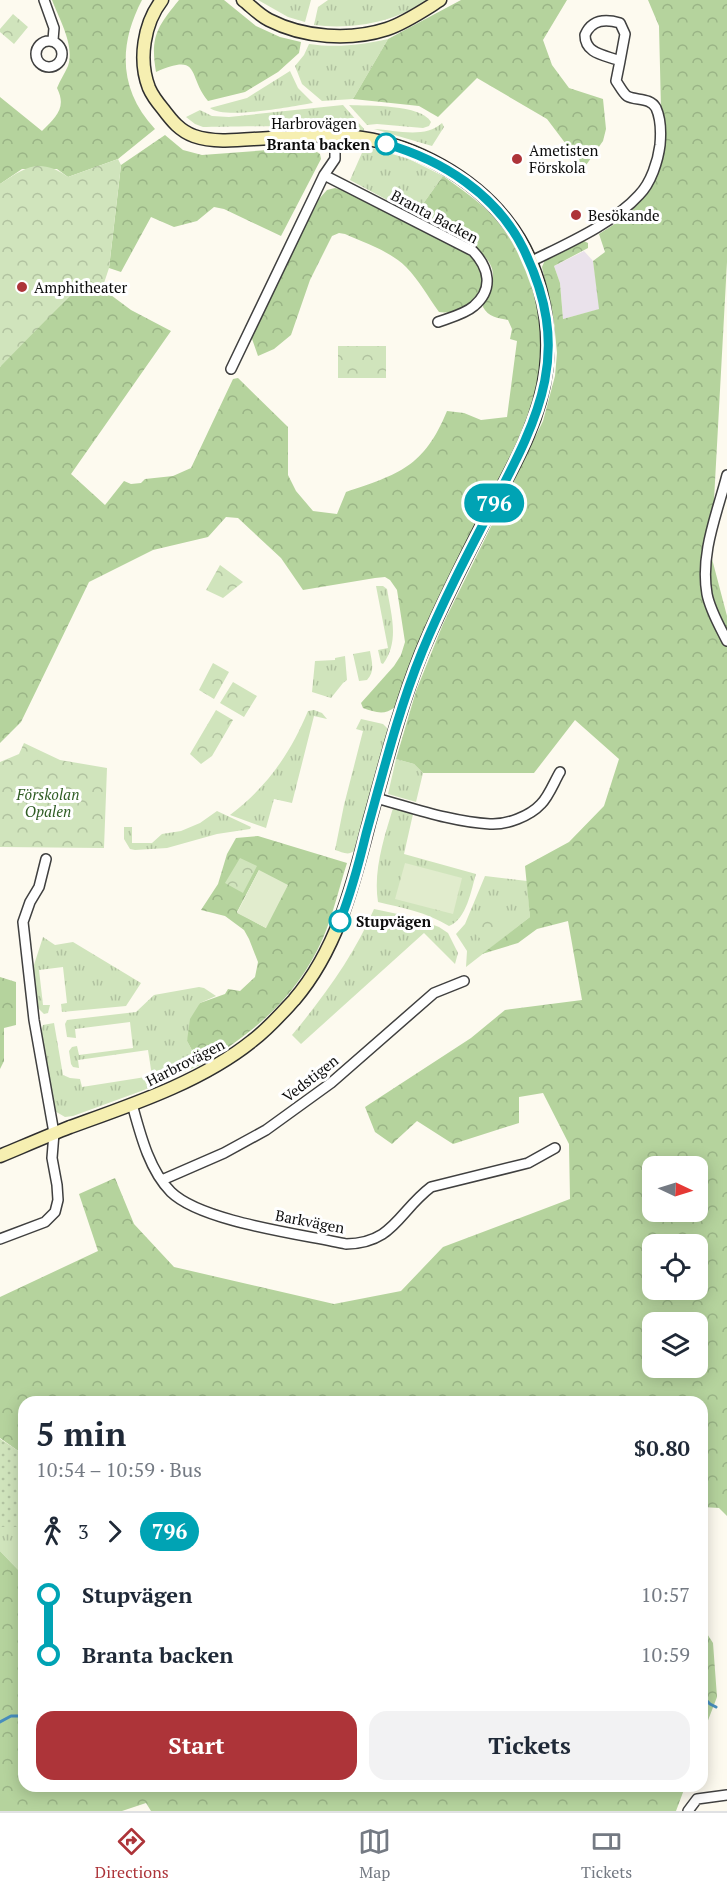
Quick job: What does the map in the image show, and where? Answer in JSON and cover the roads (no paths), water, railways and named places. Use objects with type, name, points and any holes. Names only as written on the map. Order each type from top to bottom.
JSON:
[{"type":"street","points":[[44,0],[54,28],[53,40]]},
{"type":"street","name":"Harbrovägen","points":[[0,1155],[163,1091],[228,1059],[266,1029],[306,984],[325,954],[347,903],[397,722],[422,651],[484,521],[525,444],[542,396],[547,358],[547,322],[543,298],[530,262],[508,223],[487,200],[457,175],[410,151],[364,138],[334,136],[221,140],[192,135],[174,123],[149,90],[144,54],[146,31],[162,0]]},
{"type":"street","points":[[243,0],[268,20],[307,33],[334,37],[373,33],[390,28],[440,0]]},
{"type":"street","points":[[530,262],[621,211],[640,195],[651,175],[660,147],[658,116],[651,103],[627,95],[616,81],[620,61],[625,34],[620,23],[602,21],[587,29],[586,46],[592,51],[620,61]]},
{"type":"street","points":[[231,369],[324,175],[335,159],[334,136]]},
{"type":"street","name":"Branta Backen","points":[[324,175],[473,251],[481,259],[485,265],[487,284],[480,298],[473,307],[438,322]]},
{"type":"street","points":[[727,475],[709,536],[705,572],[707,596],[727,641]]},
{"type":"street","points":[[376,798],[457,819],[491,824],[505,823],[536,809],[543,802],[560,772]]},
{"type":"street","points":[[0,1239],[45,1221],[55,1212],[58,1200],[52,1158],[54,1133],[34,1020],[23,922],[30,902],[39,887],[46,859]]},
{"type":"street","name":"Vedstigen","points":[[162,1180],[224,1153],[266,1130],[331,1083],[434,993],[464,981]]},
{"type":"street","name":"Barkvägen","points":[[132,1104],[144,1144],[162,1180],[176,1196],[201,1210],[252,1224],[346,1244],[358,1244],[375,1239],[391,1229],[420,1195],[431,1187],[528,1163],[555,1148]]},
{"type":"street","points":[[688,1811],[697,1799],[727,1795]]},
{"type":"waterway","points":[[708,1702],[716,1707]]},
{"type":"waterway","points":[[0,1722],[11,1716],[18,1716]]},
{"type":"place","name":"Branta backen","points":[[386,144]]},
{"type":"place","name":"Ametisten Förskola","points":[[517,159]]},
{"type":"place","name":"Besökande","points":[[576,215]]},
{"type":"place","name":"Amphitheater","points":[[22,287]]},
{"type":"place","name":"Stupvägen","points":[[340,921]]},
{"type":"park label","name":"Förskolan Opalen","points":[[48,802]]}]
